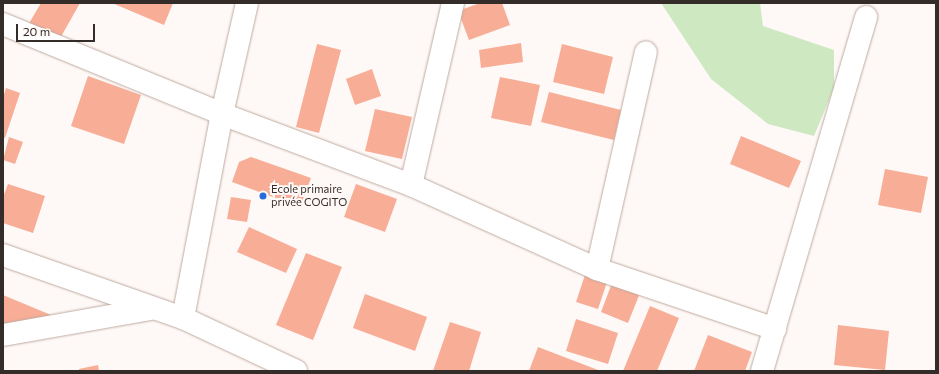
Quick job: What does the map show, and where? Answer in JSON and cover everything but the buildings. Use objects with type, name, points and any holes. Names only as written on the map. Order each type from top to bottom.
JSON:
[{"type":"street","points":[[183,318],[222,114],[247,3]]},
{"type":"street","points":[[411,186],[453,3]]},
{"type":"street","points":[[762,371],[866,17]]},
{"type":"street","points":[[3,24],[222,114],[411,186],[597,270],[774,329]]},
{"type":"street","points":[[597,270],[646,52]]},
{"type":"street","points":[[3,255],[152,309],[183,318],[296,371]]},
{"type":"street","points":[[3,335],[152,309]]},
{"type":"green space","points":[[661,3],[760,3],[763,26],[834,50],[834,88],[814,136],[768,124],[711,79]]},
{"type":"place","name":"Ecole primaire privée COGITO","points":[[263,196]]}]
